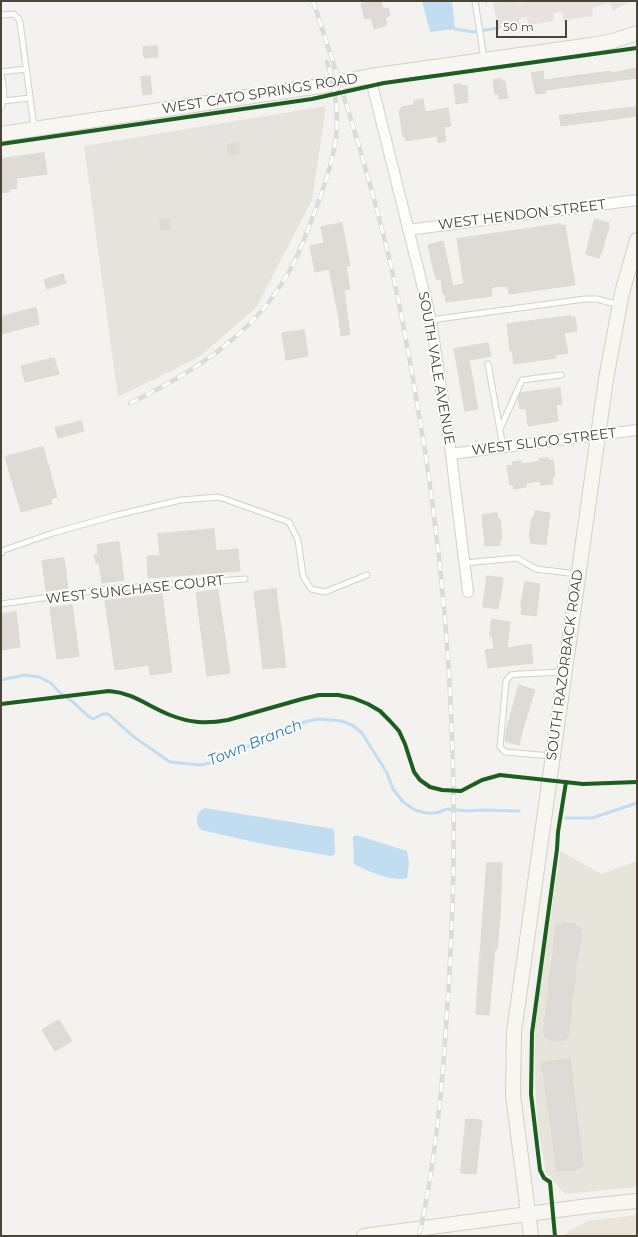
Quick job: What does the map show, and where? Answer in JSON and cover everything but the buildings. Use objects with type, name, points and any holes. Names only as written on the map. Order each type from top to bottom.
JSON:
[{"type":"main road","name":"WEST CATO SPRINGS ROAD","points":[[1,134],[333,84],[370,76],[598,44],[637,33]]},
{"type":"main road","name":"SOUTH RAZORBACK ROAD","points":[[531,1236],[513,1095],[514,1032],[606,379],[619,305],[637,240]]},
{"type":"main road","points":[[364,1236],[637,1201]]},
{"type":"street","name":"SOUTH VALE AVENUE","points":[[370,76],[431,320],[451,454],[468,592]]},
{"type":"street","name":"WEST HENDON STREET","points":[[408,230],[637,200]]},
{"type":"street","name":"WEST SLIGO STREET","points":[[451,454],[637,430]]},
{"type":"lane","points":[[475,1],[484,61]]},
{"type":"lane","points":[[1,15],[14,14],[20,22],[34,130]]},
{"type":"lane","points":[[1,107],[3,100],[1,72],[26,69]]},
{"type":"lane","points":[[3,100],[30,98]]},
{"type":"lane","points":[[431,320],[585,299],[597,299],[619,305]]},
{"type":"lane","points":[[488,364],[503,447]]},
{"type":"lane","points":[[500,429],[522,380],[561,375]]},
{"type":"lane","points":[[1,553],[4,550],[53,533],[117,515],[182,500],[219,497],[289,522],[298,540],[303,576],[311,589],[325,592],[367,574]]},
{"type":"lane","points":[[465,563],[517,558],[536,569],[578,574]]},
{"type":"lane","name":"WEST SUNCHASE COURT","points":[[1,604],[106,589],[245,579]]},
{"type":"lane","points":[[552,756],[505,752],[500,746],[506,680],[511,676],[519,674],[564,672]]},
{"type":"shaded area","points":[[518,1],[518,3],[532,1],[631,1],[613,11],[609,3],[592,8],[593,16],[563,20],[563,12],[553,13],[554,21],[528,25],[527,17],[519,18],[520,25],[498,28],[493,3]]},
{"type":"shaded area","points":[[326,106],[312,200],[256,308],[199,357],[118,397],[84,146]]},
{"type":"shaded area","points":[[560,851],[602,874],[637,861],[637,1187],[565,1194],[546,1173],[538,1131],[535,1087],[535,1025]]},
{"type":"shaded area","points":[[637,1215],[637,1236],[564,1236],[569,1231],[588,1221]]},
{"type":"water","points":[[422,1],[452,1],[455,29],[430,32]]},
{"type":"water","points":[[205,808],[334,829],[334,855],[330,856],[258,843],[201,830],[197,818],[199,812]]},
{"type":"water","points":[[356,835],[407,851],[409,864],[407,878],[395,879],[372,872],[354,864],[353,837]]},
{"type":"waterway","points":[[455,29],[473,32],[498,28]]},
{"type":"waterway","name":"Town Branch","points":[[1,680],[24,675],[39,677],[51,683],[60,693],[93,719],[103,714],[108,714],[134,737],[170,762],[201,765],[215,762],[282,730],[308,721],[319,719],[342,721],[352,725],[362,733],[387,773],[393,789],[403,802],[415,810],[426,813],[436,813],[447,809],[468,811],[519,811]]},
{"type":"waterway","name":"Town Branch","points":[[566,818],[592,818],[637,803]]},
{"type":"railway","points":[[313,1],[364,163],[385,240],[395,284],[428,469],[445,614],[453,760],[454,834],[449,980],[436,1140],[426,1204],[419,1236]]},
{"type":"railway","points":[[130,403],[153,392],[198,366],[219,351],[257,316],[273,297],[292,267],[304,241],[324,187],[334,151],[337,118],[336,101],[333,82],[327,62]]},
{"type":"cycle path","points":[[1,144],[312,99],[384,83],[637,48]]},
{"type":"cycle path","points":[[1,704],[109,691],[126,694],[177,718],[191,721],[212,722],[228,720],[319,695],[338,695],[353,698],[380,711],[399,731],[414,772],[420,780],[430,787],[442,790],[461,791],[482,780],[500,775],[583,784],[637,782]]},
{"type":"cycle path","points":[[555,1236],[550,1182],[544,1178],[540,1170],[531,1094],[532,1033],[558,832],[566,782]]}]
